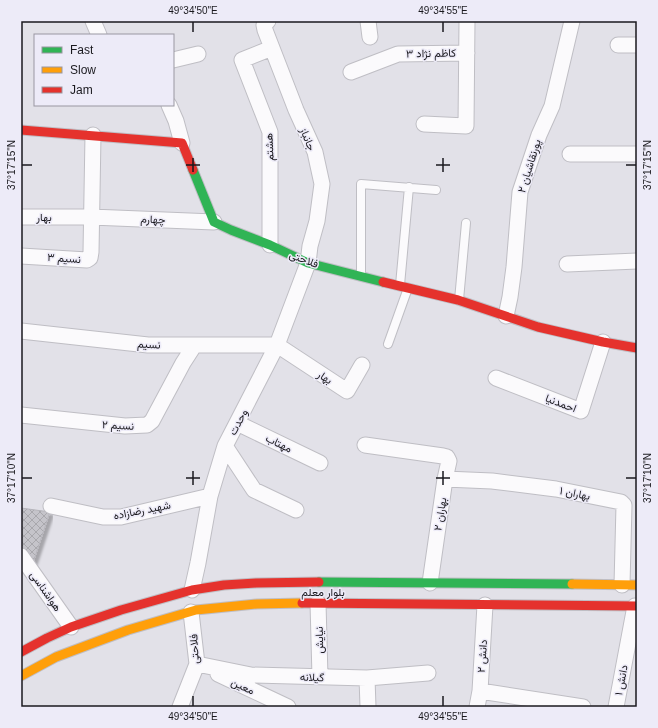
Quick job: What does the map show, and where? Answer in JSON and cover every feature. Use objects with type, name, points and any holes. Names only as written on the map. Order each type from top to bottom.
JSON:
[{"type":"main road","points":[[21,130],[182,143],[214,222]]},
{"type":"main road","name":"فلاحتی","points":[[214,222],[270,245],[308,263],[458,300],[538,327],[637,348]]},
{"type":"main road","name":"بلوار معلم","points":[[21,676],[56,657],[128,630],[224,585],[344,582],[637,585]]},
{"type":"main road","name":"بلوار معلم","points":[[191,601],[196,610],[257,604],[636,606]]},
{"type":"main road","name":"بلوار معلم","points":[[21,652],[71,627],[121,610],[191,601]]},
{"type":"street","points":[[93,21],[99,34]]},
{"type":"street","name":"جانباز","points":[[268,21],[264,25],[265,30],[296,110],[315,152],[322,184],[317,221],[310,246],[308,263]]},
{"type":"street","points":[[368,21],[370,37]]},
{"type":"street","points":[[424,124],[466,126],[467,21]]},
{"type":"street","name":"پورنقاشیان ۲","points":[[506,316],[514,267],[520,192],[539,135],[552,106],[572,21]]},
{"type":"street","points":[[618,45],[637,45]]},
{"type":"street","name":"هشتم","points":[[270,245],[270,132],[242,60],[272,48]]},
{"type":"street","name":"کاظم نژاد ۳","points":[[351,72],[398,54],[467,53]]},
{"type":"street","points":[[174,60],[198,54]]},
{"type":"street","points":[[170,106],[182,143]]},
{"type":"street","points":[[92,217],[94,135]]},
{"type":"street","points":[[570,154],[637,154]]},
{"type":"street","name":"بهار","points":[[21,217],[92,217]]},
{"type":"street","name":"چهارم","points":[[92,217],[214,222]]},
{"type":"street","name":"نسیم ۳","points":[[21,256],[87,260],[90,258],[91,252],[92,217]]},
{"type":"street","points":[[567,264],[637,261]]},
{"type":"street","name":"وحدت","points":[[191,601],[210,496],[225,446],[277,345],[308,263]]},
{"type":"street","name":"نسیم","points":[[21,331],[148,345],[277,345]]},
{"type":"street","name":"احمدنیا","points":[[496,378],[581,411],[603,342]]},
{"type":"street","name":"بهار","points":[[277,345],[347,391],[362,365]]},
{"type":"street","name":"نسیم ٢","points":[[21,415],[125,426],[147,425],[152,421],[183,363],[194,346]]},
{"type":"street","name":"مهتاب","points":[[237,423],[320,463]]},
{"type":"street","name":"بهاران ۲","points":[[365,445],[443,456],[447,457],[449,461],[430,583]]},
{"type":"street","points":[[225,446],[254,490],[296,510]]},
{"type":"street","name":"بهاران ۱","points":[[445,479],[492,481],[556,489],[621,502],[624,505],[622,585]]},
{"type":"street","name":"شهید رضازاده","points":[[50,506],[103,517],[120,517],[210,496]]},
{"type":"street","name":"هواشناسی","points":[[21,556],[71,627]]},
{"type":"street","name":"فلاحتی","points":[[180,707],[197,664],[191,601]]},
{"type":"street","name":"نیایش","points":[[318,604],[320,677]]},
{"type":"street","name":"دانش ۲","points":[[477,707],[480,691],[486,605]]},
{"type":"street","name":"دانش ۱","points":[[616,707],[636,606]]},
{"type":"street","name":"گیلانه","points":[[197,664],[252,675],[367,678],[428,673]]},
{"type":"street","name":"معین","points":[[197,664],[280,705]]},
{"type":"street","points":[[367,678],[368,707]]},
{"type":"street","points":[[480,691],[582,707]]},
{"type":"lane","points":[[361,276],[361,184],[436,190]]},
{"type":"lane","points":[[388,344],[404,287],[409,187]]},
{"type":"lane","points":[[458,300],[466,224]]},
{"type":"building","points":[[21,508],[50,512],[33,563],[21,546]]},
{"type":"traffic: fast","points":[[193,170],[214,222],[270,245],[308,263],[383,282]]},
{"type":"traffic: fast","points":[[319,582],[572,584]]},
{"type":"traffic: slow","points":[[572,584],[637,585]]},
{"type":"traffic: slow","points":[[21,676],[56,657],[128,630],[196,610],[257,604],[302,603]]},
{"type":"traffic: jam","points":[[21,130],[182,143],[193,170]]},
{"type":"traffic: jam","points":[[383,282],[458,300],[538,327],[637,348]]},
{"type":"traffic: jam","points":[[21,652],[71,627],[121,610],[192,590],[224,585],[319,582]]},
{"type":"traffic: jam","points":[[302,603],[637,606]]}]
